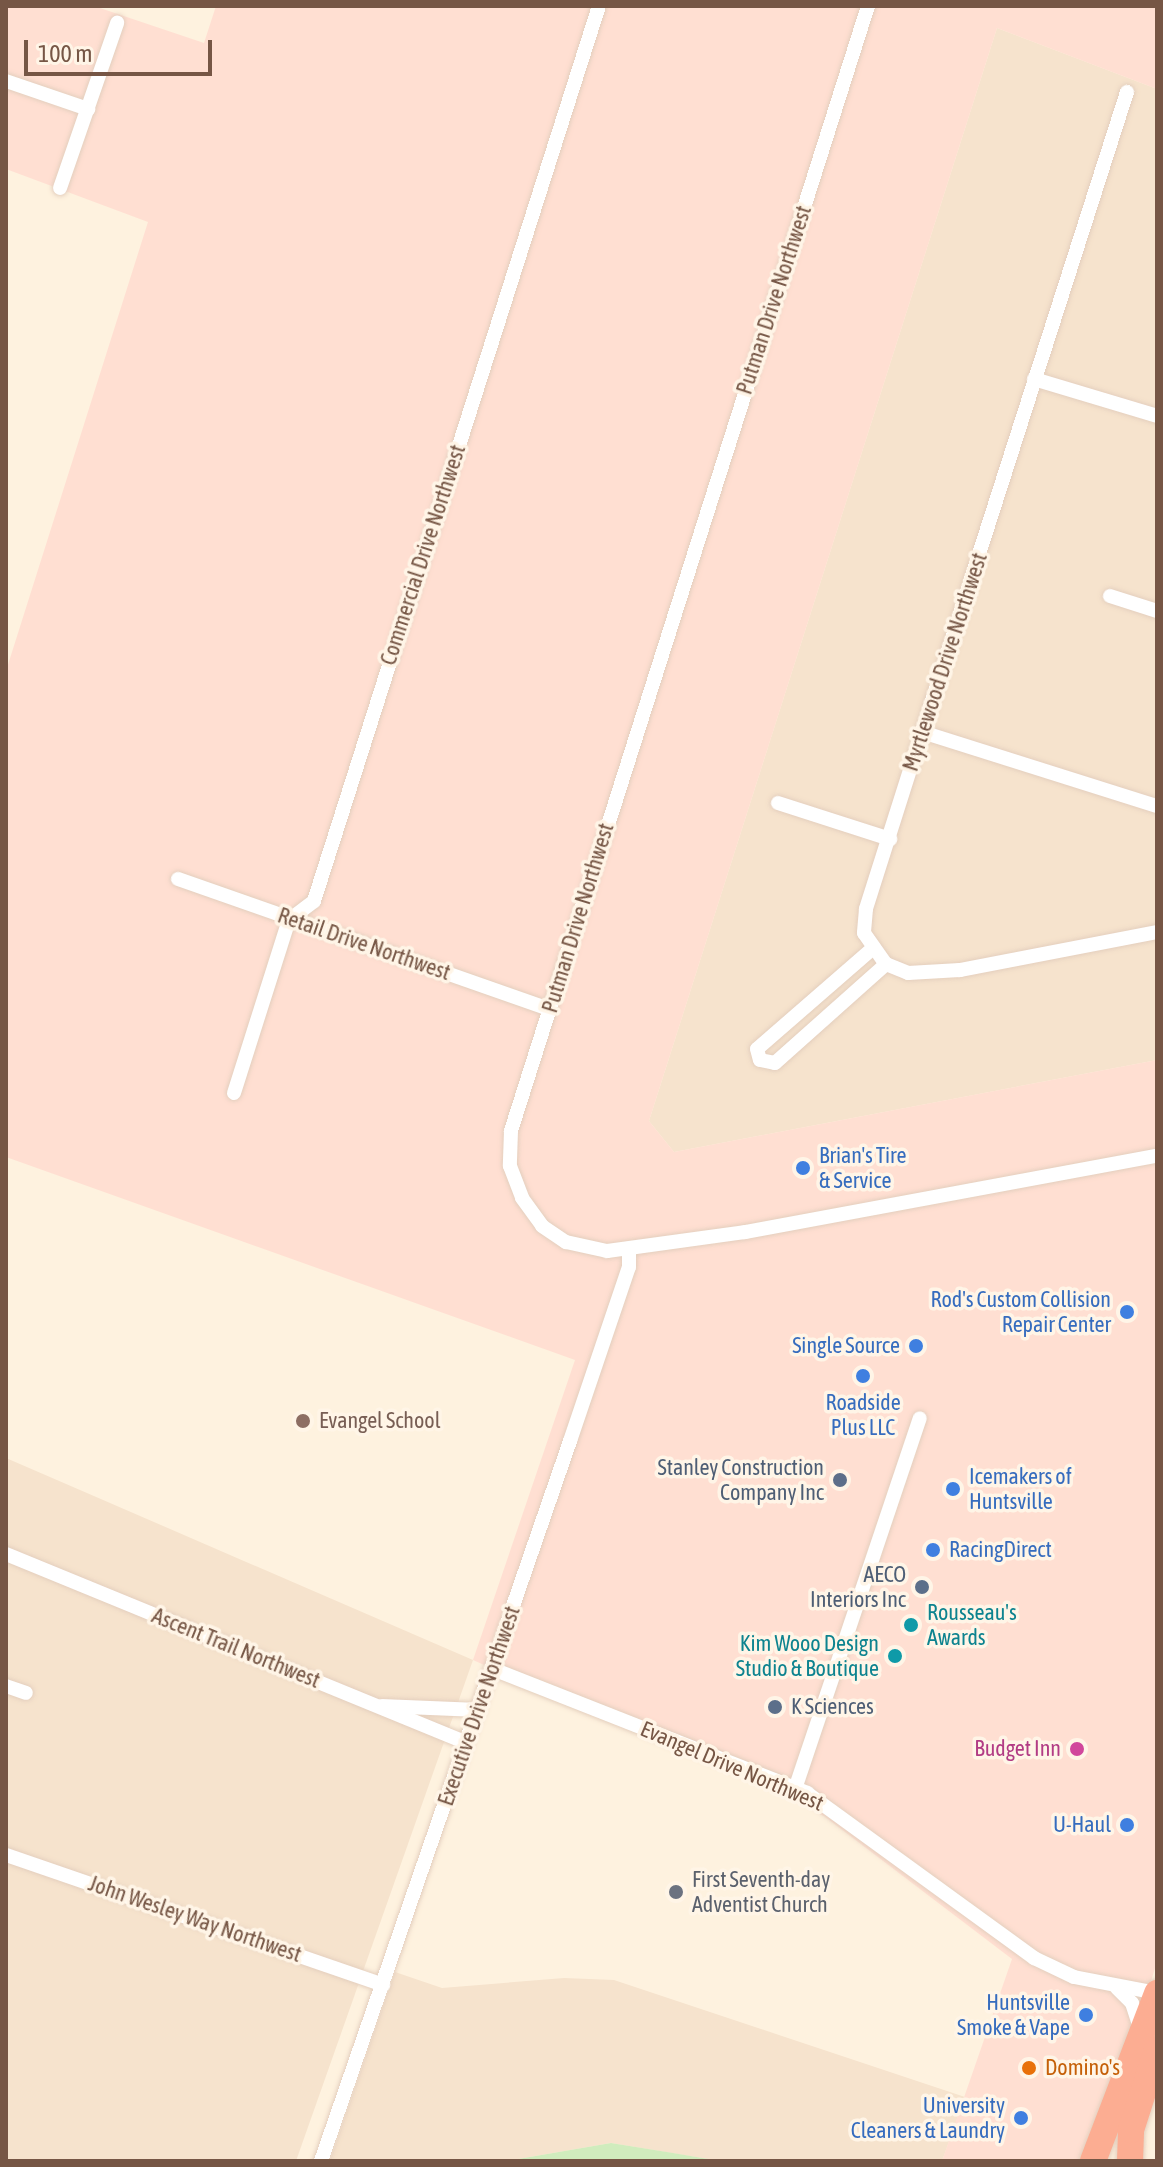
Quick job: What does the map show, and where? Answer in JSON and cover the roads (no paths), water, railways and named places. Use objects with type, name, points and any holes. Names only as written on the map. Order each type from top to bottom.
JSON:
[{"type":"highway","points":[[1131,2161],[1131,2130],[1157,1993]]},
{"type":"highway","points":[[1093,2161],[1149,2045]]},
{"type":"highway","points":[[1131,2161],[1157,2090]]},
{"type":"street","name":"Commercial Drive Northwest","points":[[234,1093],[289,920],[314,901],[599,6]]},
{"type":"street","name":"Putman Drive Northwest","points":[[868,6],[511,1131],[515,1183],[542,1226],[566,1242],[586,1249],[629,1250],[1157,1156]]},
{"type":"street","points":[[60,188],[117,23]]},
{"type":"street","points":[[6,81],[88,109]]},
{"type":"street","name":"Myrtlewood Drive Northwest","points":[[872,949],[864,933],[866,909],[1127,92]]},
{"type":"street","points":[[1034,379],[1157,416]]},
{"type":"street","points":[[1110,596],[1157,611]]},
{"type":"street","points":[[922,732],[1157,806]]},
{"type":"street","points":[[778,803],[890,839]]},
{"type":"street","name":"Retail Drive Northwest","points":[[178,879],[550,1009]]},
{"type":"street","points":[[886,964],[775,1063],[760,1060],[757,1049],[872,949],[886,964],[908,973],[960,970],[1157,932]]},
{"type":"street","name":"Executive Drive Northwest","points":[[321,2161],[629,1267],[629,1250]]},
{"type":"street","points":[[795,1789],[920,1418]]},
{"type":"street","name":"Ascent Trail Northwest","points":[[6,1554],[466,1743]]},
{"type":"street","name":"Evangel Drive Northwest","points":[[493,1669],[795,1789],[839,1812],[1034,1958],[1074,1977],[1117,1988],[1157,1993]]},
{"type":"street","points":[[6,1686],[26,1693]]},
{"type":"street","points":[[374,1705],[478,1710]]},
{"type":"street","name":"John Wesley Way Northwest","points":[[6,1855],[383,1985]]},
{"type":"street","points":[[1117,1988],[1132,2003],[1149,2045]]},
{"type":"place","name":"Brian's Tire & Service","points":[[803,1168]]},
{"type":"place","name":"Rod's Custom Collision Repair Center","points":[[1127,1312]]},
{"type":"place","name":"Single Source","points":[[916,1346]]},
{"type":"place","name":"Roadside Plus LLC","points":[[863,1376]]},
{"type":"place","name":"Evangel School","points":[[303,1421]]},
{"type":"place","name":"Stanley Construction Company Inc","points":[[840,1480]]},
{"type":"place","name":"Icemakers of Huntsville","points":[[953,1489]]},
{"type":"place","name":"RacingDirect","points":[[933,1550]]},
{"type":"place","name":"AECO Interiors Inc","points":[[922,1587]]},
{"type":"place","name":"Rousseau's Awards","points":[[911,1625]]},
{"type":"place","name":"Kim Wooo Design Studio & Boutique","points":[[895,1656]]},
{"type":"place","name":"K Sciences","points":[[775,1707]]},
{"type":"place","name":"Budget Inn","points":[[1077,1749]]},
{"type":"place","name":"U-Haul","points":[[1127,1825]]},
{"type":"place","name":"First Seventh-day Adventist Church","points":[[676,1892]]},
{"type":"place","name":"Huntsville Smoke & Vape","points":[[1086,2015]]},
{"type":"place","name":"Domino's","points":[[1029,2068]]},
{"type":"place","name":"University Cleaners & Laundry","points":[[1021,2118]]}]
